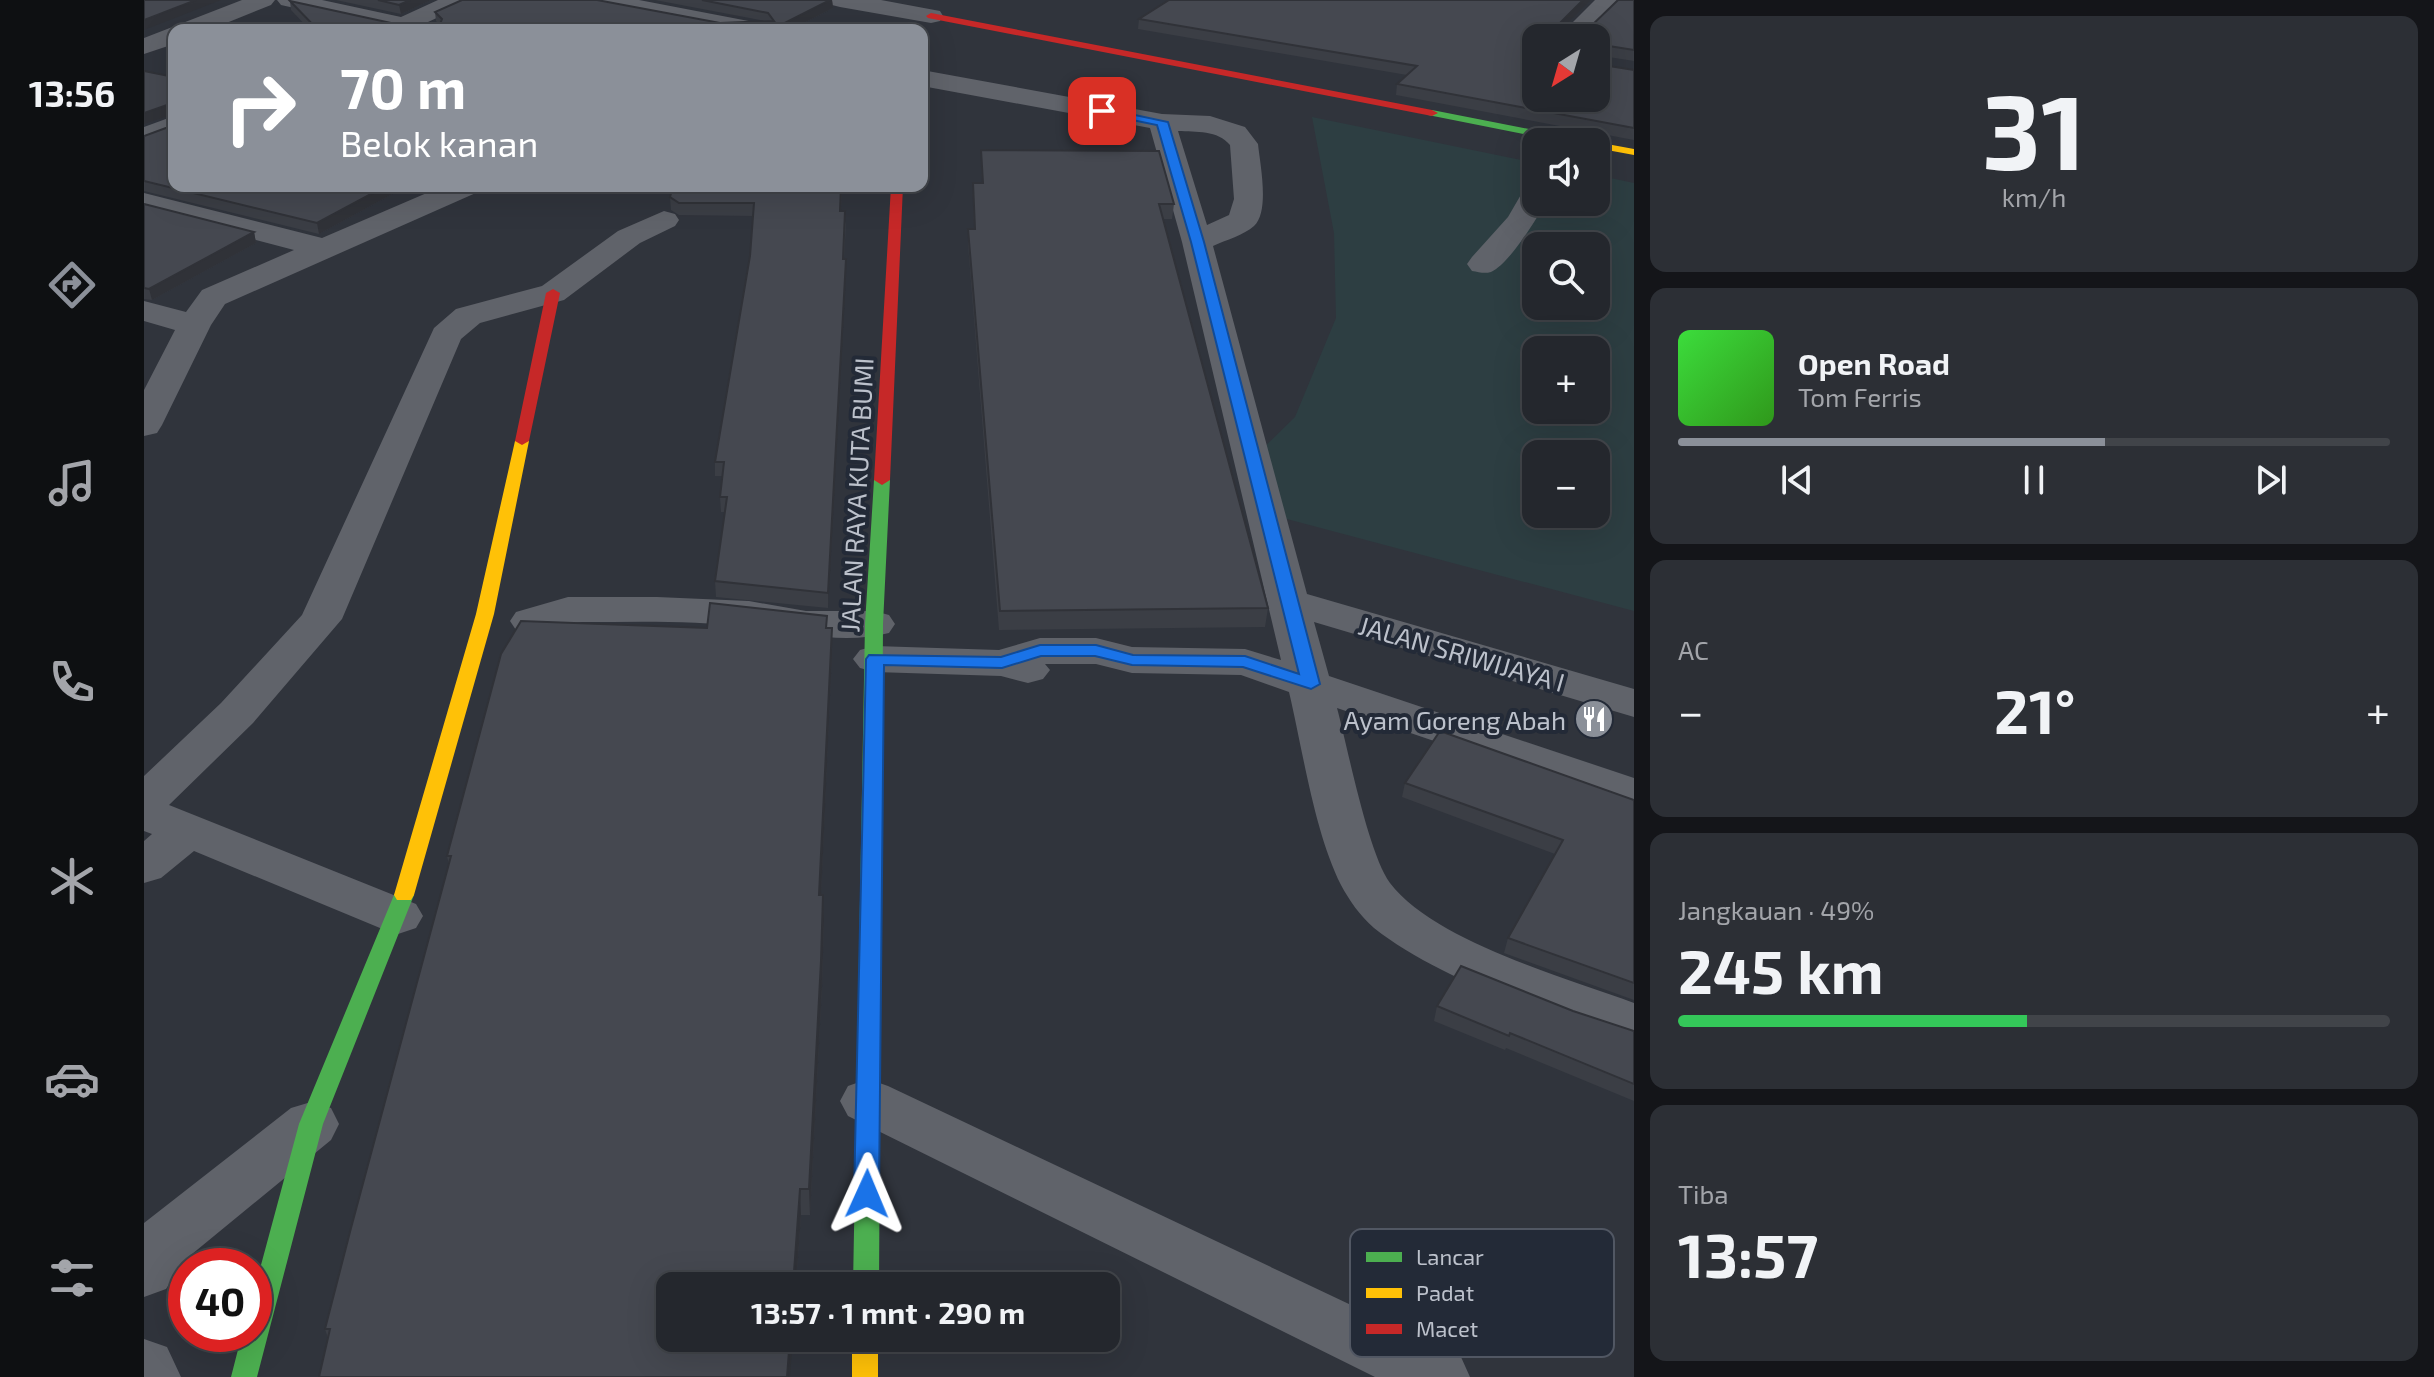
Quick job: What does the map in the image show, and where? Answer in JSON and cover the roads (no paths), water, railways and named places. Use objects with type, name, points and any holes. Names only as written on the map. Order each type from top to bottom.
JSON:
[{"type":"street","points":[[202,24],[263,0]]},
{"type":"street","points":[[289,0],[397,24]]},
{"type":"street","points":[[404,24],[457,0]]},
{"type":"street","points":[[601,0],[727,24]]},
{"type":"street","points":[[840,0],[965,21],[1522,132]]},
{"type":"street","points":[[931,16],[956,0]]},
{"type":"street","points":[[965,21],[987,7]]},
{"type":"street","points":[[1588,24],[1610,8]]},
{"type":"street","points":[[144,47],[168,37]]},
{"type":"street","points":[[928,79],[1162,122],[1210,124],[1235,133],[1244,144],[1249,199],[1243,220],[1197,242]]},
{"type":"street","points":[[144,110],[168,116]]},
{"type":"street","points":[[1162,122],[1197,242],[1352,854],[1371,894],[1401,923],[1461,956],[1634,1024]]},
{"type":"street","points":[[144,137],[168,127]]},
{"type":"street","points":[[1610,148],[1634,152]]},
{"type":"street","points":[[144,425],[194,325],[213,297],[454,192]]},
{"type":"street","name":"JALAN RAYA KUTA BUMI","points":[[866,1272],[874,642],[897,192]]},
{"type":"street","points":[[144,202],[326,249]]},
{"type":"street","points":[[1483,264],[1524,216]]},
{"type":"street","points":[[144,803],[237,713],[321,619],[446,335],[468,316],[553,293],[629,237],[664,220]]},
{"type":"street","points":[[244,1377],[311,1124],[398,916],[485,614],[553,293]]},
{"type":"street","points":[[144,311],[194,325]]},
{"type":"street","name":"JALAN SRIWIJAYA I","points":[[1290,602],[1634,703]]},
{"type":"street","points":[[485,614],[562,629],[754,637],[806,624],[874,642],[1002,663],[1040,673],[1104,670],[1132,660],[1245,662],[1634,794]]},
{"type":"street","points":[[144,813],[398,916]]},
{"type":"street","points":[[144,866],[188,831]]},
{"type":"street","points":[[868,1101],[1350,1334]]},
{"type":"street","points":[[144,1271],[165,1241],[311,1124]]},
{"type":"street","points":[[865,1352],[865,1377]]},
{"type":"street","points":[[1397,1357],[1438,1377]]},
{"type":"street","points":[[144,1367],[149,1377]]},
{"type":"place","name":"Ayam Goreng Abah","points":[[1594,719]]}]
